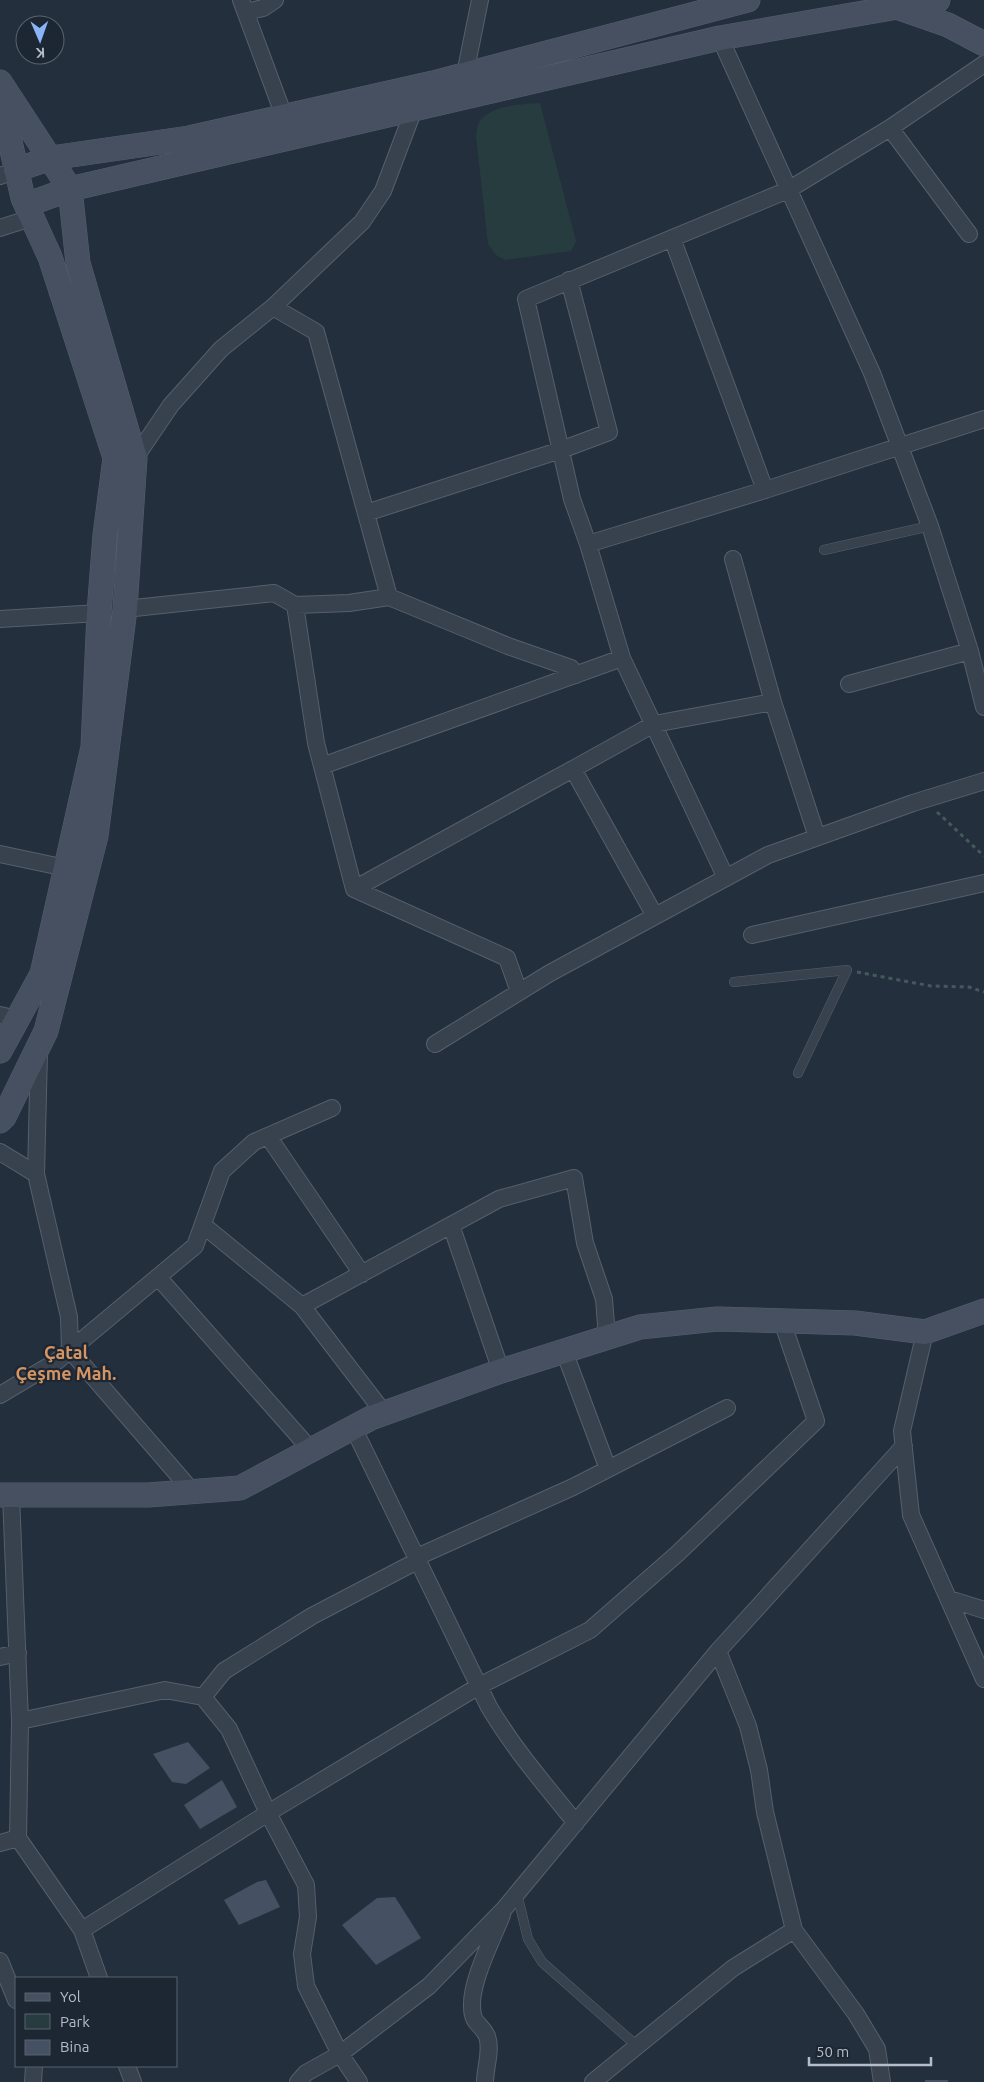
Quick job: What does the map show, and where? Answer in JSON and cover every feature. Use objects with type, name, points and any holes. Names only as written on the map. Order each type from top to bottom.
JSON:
[{"type":"street","points":[[276,0],[263,8],[244,6],[284,116]]},
{"type":"street","points":[[465,74],[480,0]]},
{"type":"street","points":[[0,228],[70,189],[720,38],[938,0]]},
{"type":"street","points":[[8,173],[50,158],[189,138],[465,74],[743,1]]},
{"type":"street","points":[[898,7],[948,25],[984,44]]},
{"type":"street","points":[[720,38],[872,373],[930,526],[970,651],[984,707]]},
{"type":"street","points":[[726,878],[622,658],[588,544],[572,499],[526,299],[788,190],[890,128],[984,64]]},
{"type":"street","points":[[0,82],[70,189],[78,263],[135,458],[125,608],[96,836],[46,1030],[39,1048],[4,1117],[0,1120]]},
{"type":"street","points":[[0,98],[8,173],[50,257],[115,458],[99,613],[93,747],[42,974],[9,1017],[0,1051]]},
{"type":"street","points":[[135,458],[171,405],[221,349],[273,307],[362,222],[383,191],[414,110]]},
{"type":"street","points":[[890,128],[968,234]]},
{"type":"street","points":[[672,238],[765,490]]},
{"type":"street","points":[[366,513],[561,450],[609,432],[569,280]]},
{"type":"street","points":[[273,307],[316,332],[389,596]]},
{"type":"street","points":[[588,544],[765,490],[984,419]]},
{"type":"street","points":[[733,559],[773,702],[817,837]]},
{"type":"street","points":[[125,608],[274,593],[295,605],[349,603],[389,596],[508,646],[571,668],[576,675]]},
{"type":"street","points":[[295,605],[316,743],[354,889]]},
{"type":"street","points":[[0,619],[99,613]]},
{"type":"street","points":[[849,684],[970,651]]},
{"type":"street","points":[[322,766],[622,658]]},
{"type":"street","points":[[354,889],[654,724],[773,702]]},
{"type":"street","points":[[573,769],[656,916]]},
{"type":"street","points":[[435,1044],[519,992],[768,854],[984,781]]},
{"type":"street","points":[[0,854],[66,868]]},
{"type":"street","points":[[752,935],[984,883]]},
{"type":"street","points":[[354,889],[507,958],[519,992]]},
{"type":"street","points":[[39,1048],[36,1174],[69,1317],[70,1350],[192,1491]]},
{"type":"street","points":[[0,1395],[57,1361],[195,1246],[222,1170],[254,1142],[332,1108]]},
{"type":"street","points":[[268,1136],[362,1274]]},
{"type":"street","points":[[0,1152],[36,1174]]},
{"type":"street","points":[[302,1306],[499,1199],[574,1178],[585,1243],[604,1299],[607,1337]]},
{"type":"street","points":[[203,1225],[302,1306],[384,1413]]},
{"type":"street","points":[[451,1225],[501,1371]]},
{"type":"street","points":[[158,1277],[311,1450]]},
{"type":"street","points":[[98,1977],[82,1930],[18,1838],[20,1721],[18,1653],[6,1495],[148,1495],[240,1488],[353,1427],[384,1413],[501,1371],[640,1327],[707,1320],[782,1321],[855,1323],[925,1332],[984,1311]]},
{"type":"street","points":[[82,1930],[268,1813],[479,1686],[590,1630],[677,1554],[816,1421],[782,1321]]},
{"type":"street","points":[[925,1332],[902,1432],[911,1515],[984,1680]]},
{"type":"street","points":[[564,1351],[608,1469]]},
{"type":"street","points":[[203,1696],[224,1671],[312,1616],[418,1558],[573,1487],[728,1408]]},
{"type":"street","points":[[353,1427],[479,1686],[507,1736],[576,1822]]},
{"type":"street","points":[[298,2082],[306,2073],[340,2054],[429,1986],[504,1909],[718,1652],[904,1446]]},
{"type":"street","points":[[949,1600],[984,1610]]},
{"type":"street","points":[[718,1652],[748,1726],[765,1812],[794,1930],[856,2014],[878,2048],[882,2082]]},
{"type":"street","points":[[0,1657],[18,1653]]},
{"type":"street","points":[[20,1721],[165,1690],[203,1696],[228,1729],[268,1813],[306,1886],[308,1917],[302,1954],[306,1986],[340,2054],[359,2082]]},
{"type":"street","points":[[0,1844],[18,1838]]},
{"type":"street","points":[[485,2082],[489,2048],[486,2036],[474,2021],[471,2006],[474,1988],[504,1909]]},
{"type":"street","points":[[593,2082],[733,1968],[794,1930]]},
{"type":"street","points":[[0,1961],[3,1979],[15,1998]]},
{"type":"street","points":[[33,2082],[34,2067]]},
{"type":"street","points":[[127,2067],[133,2082]]},
{"type":"lane","points":[[824,550],[930,526]]},
{"type":"lane","points":[[734,982],[847,970]]},
{"type":"lane","points":[[798,1073],[847,970]]},
{"type":"lane","points":[[517,1894],[528,1939],[542,1962],[637,2046]]},
{"type":"path","points":[[924,800],[984,856]]},
{"type":"path","points":[[847,970],[930,986],[969,987],[984,992]]},
{"type":"green space","points":[[540,103],[576,241],[571,251],[505,260],[496,255],[488,244],[476,136],[478,126],[485,116],[499,109]]},
{"type":"building","points":[[188,1742],[210,1768],[186,1784],[172,1782],[153,1754]]},
{"type":"building","points":[[222,1780],[237,1807],[200,1829],[184,1805]]},
{"type":"building","points":[[266,1880],[280,1907],[239,1925],[224,1900],[257,1882]]},
{"type":"building","points":[[395,1897],[421,1938],[376,1965],[342,1925],[377,1898]]},
{"type":"building","points":[[925,2080],[948,2080],[948,2082],[925,2082]]},
{"type":"district","name":"Çatal Çeşme Mah.","points":[[66,1364]]}]
